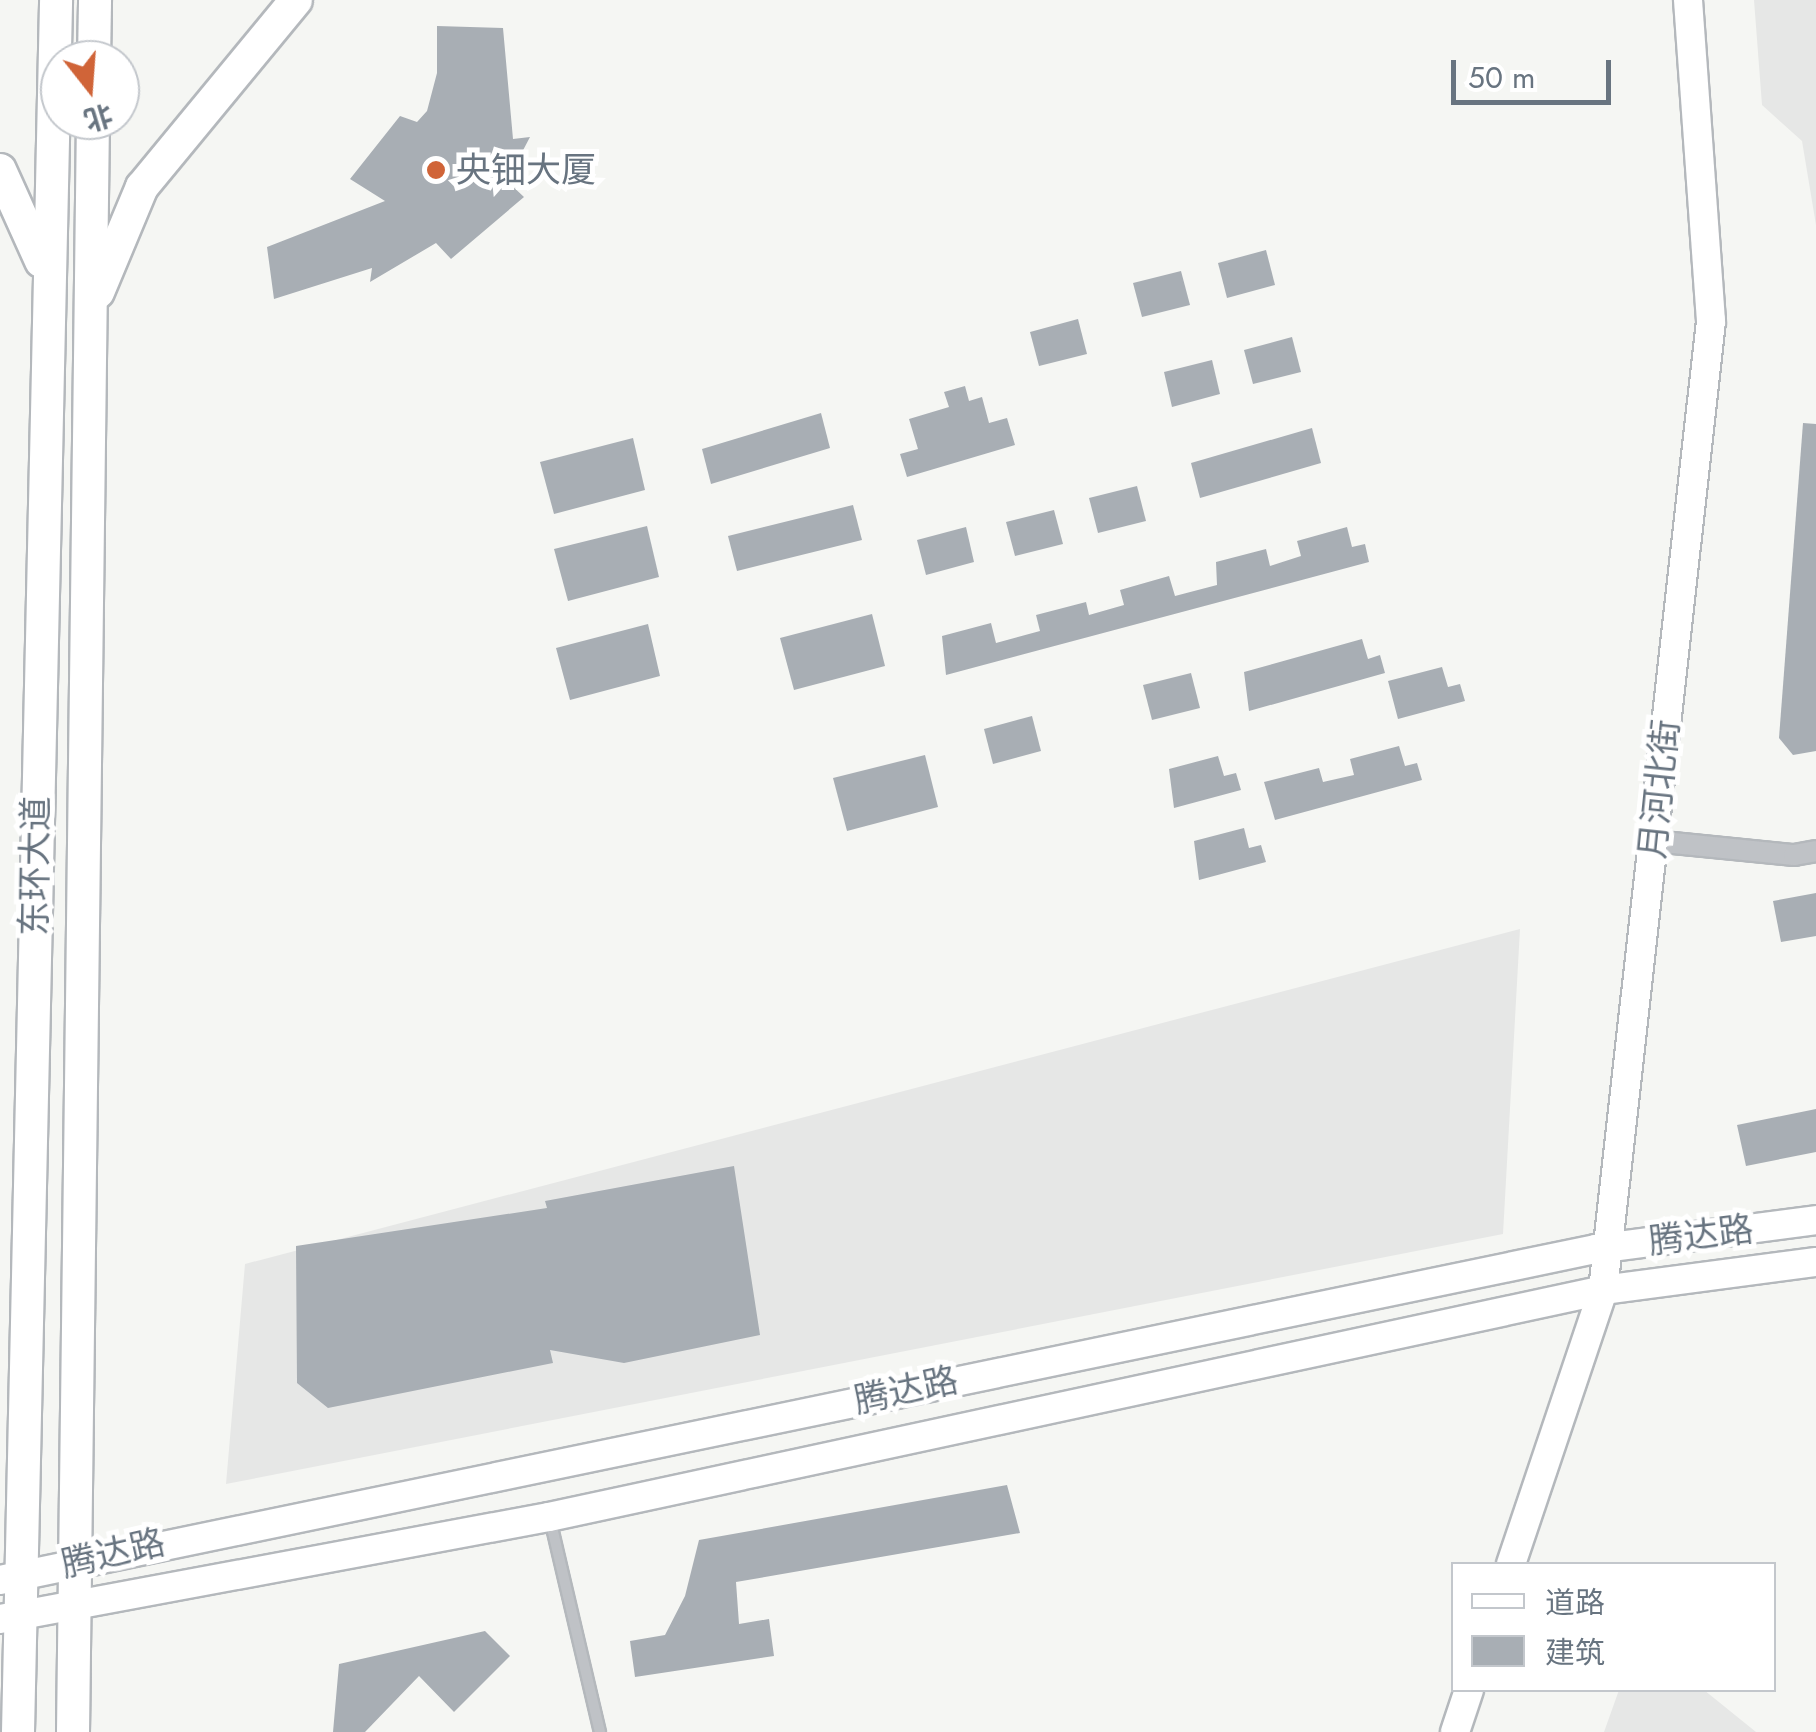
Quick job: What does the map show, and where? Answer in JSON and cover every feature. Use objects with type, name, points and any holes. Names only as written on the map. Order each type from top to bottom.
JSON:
[{"type":"main road","name":"东环大道","points":[[18,1732],[10,1616],[56,0]]},
{"type":"main road","points":[[94,40],[95,0]]},
{"type":"main road","points":[[90,310],[142,187],[296,0]]},
{"type":"main road","name":"月河北街","points":[[1512,1562],[1603,1290],[1608,1247],[1711,321],[1688,0]]},
{"type":"main road","name":"东环大道","points":[[73,1732],[93,140]]},
{"type":"main road","points":[[0,170],[46,276]]},
{"type":"main road","name":"腾达路","points":[[12,1577],[77,1559],[1608,1247],[1816,1220]]},
{"type":"main road","name":"腾达路","points":[[10,1616],[549,1517],[1603,1290],[1816,1262]]},
{"type":"main road","points":[[1455,1732],[1468,1692]]},
{"type":"street","points":[[1653,841],[1794,856],[1816,851]]},
{"type":"lane","points":[[549,1517],[600,1732]]},
{"type":"shaded area","points":[[1754,0],[1816,0],[1816,225],[1802,141],[1762,105]]},
{"type":"shaded area","points":[[1520,929],[1503,1234],[226,1484],[245,1264]]},
{"type":"shaded area","points":[[1618,1692],[1706,1692],[1756,1732],[1604,1732]]},
{"type":"building","name":"央钿大厦","points":[[437,26],[503,28],[513,139],[530,137],[507,181],[524,197],[451,259],[436,243],[370,282],[372,268],[274,299],[267,247],[385,201],[350,179],[400,116],[417,122],[427,111],[437,73]]},
{"type":"building","points":[[1266,250],[1275,285],[1227,298],[1218,263]]},
{"type":"building","points":[[1181,271],[1190,305],[1142,317],[1133,283]]},
{"type":"building","points":[[1078,319],[1087,354],[1039,366],[1030,332]]},
{"type":"building","points":[[1292,337],[1301,372],[1253,384],[1244,350]]},
{"type":"building","points":[[1212,360],[1220,394],[1172,407],[1164,372]]},
{"type":"building","points":[[965,386],[969,401],[982,397],[989,423],[1007,418],[1015,445],[907,477],[900,454],[918,449],[909,419],[949,407],[944,392]]},
{"type":"building","points":[[821,413],[830,448],[711,484],[702,449]]},
{"type":"building","points":[[1803,423],[1816,424],[1816,751],[1793,755],[1779,738]]},
{"type":"building","points":[[1312,428],[1321,463],[1200,498],[1191,463]]},
{"type":"building","points":[[633,438],[645,490],[554,514],[540,462]]},
{"type":"building","points":[[1137,486],[1146,521],[1098,533],[1089,498]]},
{"type":"building","points":[[853,505],[862,540],[737,571],[728,536]]},
{"type":"building","points":[[1054,510],[1063,544],[1015,556],[1006,522]]},
{"type":"building","points":[[647,526],[659,577],[568,601],[554,549]]},
{"type":"building","points":[[966,527],[974,562],[926,575],[917,540]]},
{"type":"building","points":[[1347,527],[1352,547],[1365,544],[1369,562],[946,675],[942,636],[991,623],[996,643],[1040,631],[1036,615],[1086,602],[1089,615],[1124,605],[1120,590],[1169,576],[1175,596],[1217,585],[1216,562],[1266,549],[1270,566],[1301,556],[1297,541]]},
{"type":"building","points":[[872,614],[885,666],[794,690],[780,638]]},
{"type":"building","points":[[648,624],[660,676],[570,700],[556,648]]},
{"type":"building","points":[[1362,639],[1368,659],[1380,655],[1385,673],[1249,711],[1244,672]]},
{"type":"building","points":[[1442,667],[1448,687],[1460,684],[1465,701],[1398,719],[1388,681]]},
{"type":"building","points":[[1191,673],[1200,708],[1152,720],[1143,685]]},
{"type":"building","points":[[1032,716],[1041,751],[993,764],[984,729]]},
{"type":"building","points":[[1399,746],[1405,766],[1417,763],[1422,780],[1275,820],[1264,782],[1319,768],[1323,782],[1354,775],[1350,759]]},
{"type":"building","points":[[925,755],[938,807],[847,831],[833,778]]},
{"type":"building","points":[[1218,756],[1224,776],[1236,773],[1241,790],[1174,808],[1169,769]]},
{"type":"building","points":[[1244,828],[1249,848],[1261,845],[1266,862],[1199,880],[1194,841]]},
{"type":"building","points":[[1816,893],[1816,936],[1781,942],[1773,901]]},
{"type":"building","points":[[1816,1109],[1816,1152],[1746,1166],[1737,1125]]},
{"type":"building","points":[[734,1166],[760,1335],[624,1363],[550,1350],[553,1363],[328,1408],[297,1383],[296,1246],[547,1208],[545,1201]]},
{"type":"building","points":[[1007,1485],[1020,1533],[736,1582],[739,1624],[769,1619],[774,1656],[635,1677],[630,1641],[665,1635],[685,1596],[699,1540]]},
{"type":"building","points":[[485,1631],[510,1656],[454,1712],[419,1676],[365,1732],[333,1732],[339,1664]]},
{"type":"place","name":"央钿大厦","points":[[436,170]]}]
